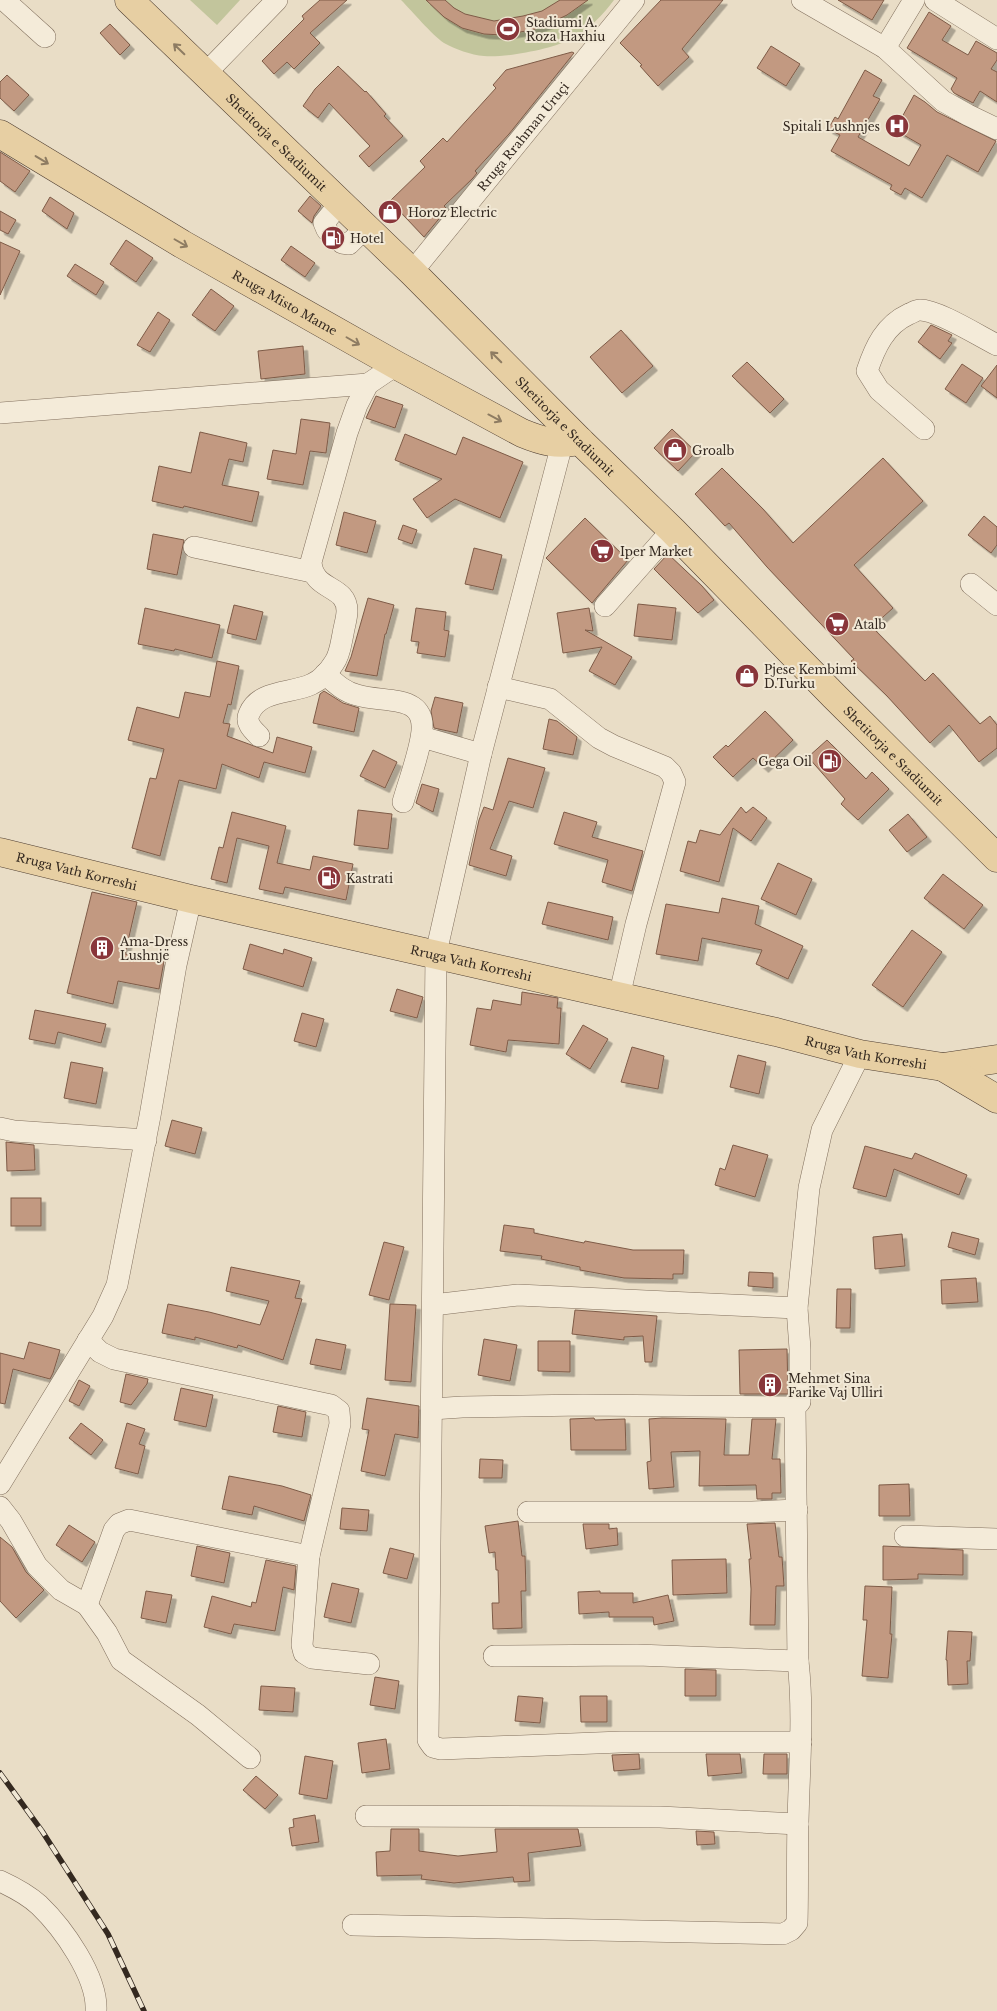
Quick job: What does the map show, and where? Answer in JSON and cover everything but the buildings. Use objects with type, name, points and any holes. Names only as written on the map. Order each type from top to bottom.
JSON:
[{"type":"main road","name":"Shetitorja e Stadiumit","points":[[129,0],[412,272],[571,442],[672,530],[834,696],[997,858]]},
{"type":"main road","name":"Rruga Misto Mame","points":[[0,134],[182,244],[396,365],[522,433],[542,442],[571,442]]},
{"type":"main road","name":"Rruga Vath Korreshi","points":[[0,852],[191,899],[776,1032],[860,1054],[943,1067],[997,1059]]},
{"type":"main road","name":"Rruga Vath Korreshi","points":[[943,1067],[997,1099]]},
{"type":"street","points":[[4,0],[45,37]]},
{"type":"street","points":[[205,74],[276,0]]},
{"type":"street","name":"Rruga Rrahman Uruçi","points":[[412,272],[634,0]]},
{"type":"street","points":[[802,0],[885,48],[943,101],[997,128]]},
{"type":"street","points":[[885,48],[914,0]]},
{"type":"street","points":[[935,0],[997,39]]},
{"type":"street","points":[[340,203],[324,222],[334,236],[349,244],[366,227]]},
{"type":"street","points":[[924,430],[879,390],[867,371],[874,350],[887,330],[902,317],[919,310],[936,314],[997,345]]},
{"type":"street","points":[[259,736],[251,729],[248,717],[252,706],[263,697],[312,684],[325,674],[336,661],[347,610],[345,600],[337,592],[318,581],[312,572],[311,562],[346,434],[357,405],[368,384],[396,365]]},
{"type":"street","points":[[0,413],[368,384]]},
{"type":"street","points":[[571,442],[498,687],[436,954],[434,1305],[428,1740],[433,1747],[441,1749],[621,1742],[801,1742]]},
{"type":"street","points":[[605,606],[672,530]]},
{"type":"street","points":[[194,547],[312,572]]},
{"type":"street","points":[[971,584],[997,605]]},
{"type":"street","points":[[325,674],[340,688],[355,695],[377,700],[406,702],[416,708],[421,717],[422,737],[403,802]]},
{"type":"street","points":[[498,687],[550,699],[599,738],[666,768],[671,773],[675,782],[636,924],[619,997]]},
{"type":"street","points":[[422,737],[481,754]]},
{"type":"street","points":[[0,1484],[103,1316],[117,1285],[146,1140],[176,965],[191,899]]},
{"type":"street","points":[[432,1410],[462,1407],[583,1405],[795,1407],[800,1402],[800,1349],[797,1308],[809,1188],[822,1130],[860,1054]]},
{"type":"street","points":[[0,1128],[14,1131],[146,1140]]},
{"type":"street","points":[[434,1305],[518,1295],[797,1308]]},
{"type":"street","points":[[88,1340],[100,1352],[114,1359],[331,1405],[339,1411],[340,1424],[309,1556],[302,1645],[304,1653],[312,1658],[370,1664]]},
{"type":"street","points":[[353,1925],[783,1934],[792,1930],[797,1923],[801,1742],[798,1661],[795,1407]]},
{"type":"street","points":[[0,1507],[11,1521],[37,1566],[61,1590],[87,1605],[107,1633],[121,1660],[198,1715],[250,1758]]},
{"type":"street","points":[[528,1512],[752,1512],[797,1510]]},
{"type":"street","points":[[87,1605],[114,1530],[119,1524],[129,1520],[309,1556]]},
{"type":"street","points":[[905,1536],[997,1539]]},
{"type":"street","points":[[494,1656],[637,1655],[798,1661]]},
{"type":"street","points":[[366,1816],[660,1818],[798,1824]]},
{"type":"street","points":[[0,1881],[39,1905],[66,1937],[87,1973],[97,2000],[96,2011]]},
{"type":"green space","points":[[190,0],[240,0],[217,25]]},
{"type":"green space","name":"Stadiumi A. Roza Haxhiu","points":[[401,0],[614,0],[590,26],[565,42],[529,52],[493,56],[469,53],[444,43]]},
{"type":"railway","points":[[0,1773],[42,1831],[108,1934],[144,2011]]},
{"type":"place","name":"Stadiumi A. Roza Haxhiu","points":[[508,29]]},
{"type":"place","name":"Spitali Lushnjes","points":[[897,126]]},
{"type":"place","name":"Horoz Electric","points":[[390,212]]},
{"type":"place","name":"Hotel","points":[[333,238]]},
{"type":"place","name":"Groalb","points":[[675,450]]},
{"type":"place","name":"Iper Market","points":[[602,551]]},
{"type":"place","name":"Atalb","points":[[837,624]]},
{"type":"place","name":"Pjese Kembimi D.Turku","points":[[747,676]]},
{"type":"place","name":"Gega Oil","points":[[830,761]]},
{"type":"place","name":"Kastrati","points":[[329,878]]},
{"type":"place","name":"Ama-Dress Lushnjë","points":[[102,948]]},
{"type":"place","name":"Mehmet Sina Farike Vaj Ulliri","points":[[770,1385]]}]
